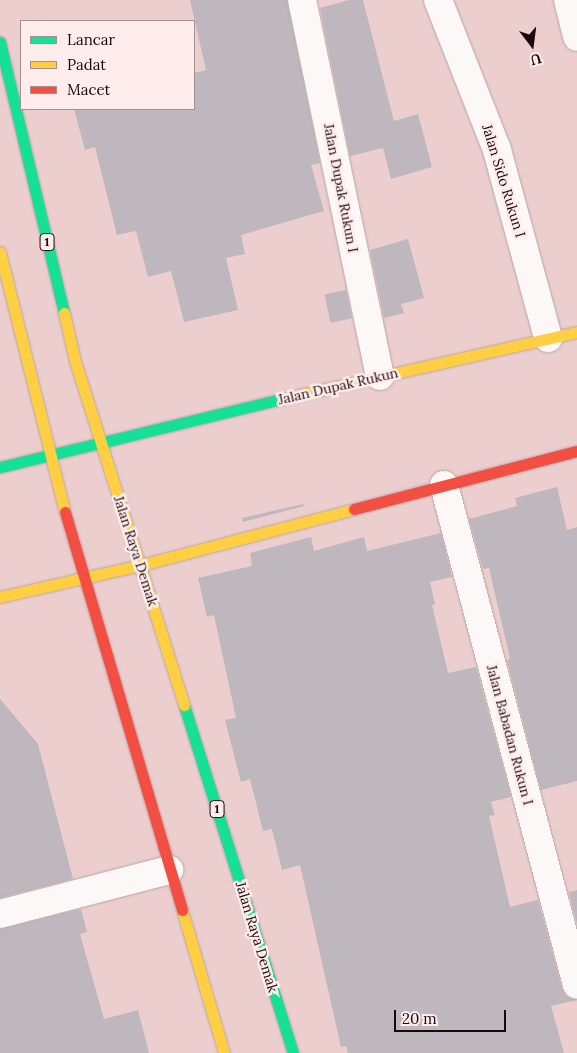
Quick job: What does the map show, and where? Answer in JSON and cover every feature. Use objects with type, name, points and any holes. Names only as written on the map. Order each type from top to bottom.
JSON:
[{"type":"main road","name":"Jalan Raya Demak","points":[[0,42],[75,361],[141,565],[293,1053]]},
{"type":"main road","points":[[0,252],[48,454],[224,1053]]},
{"type":"main road","name":"Jalan Dupak Rukun","points":[[0,467],[99,440],[577,332]]},
{"type":"main road","points":[[0,596],[141,565],[577,451]]},
{"type":"street","name":"Jalan Dupak Rukun I","points":[[302,0],[380,376]]},
{"type":"street","name":"Jalan Sido Rukun I","points":[[438,0],[497,150],[548,338]]},
{"type":"street","points":[[568,0],[577,37]]},
{"type":"street","name":"Jalan Babadan Rukun I","points":[[444,485],[577,985]]},
{"type":"street","points":[[0,914],[169,870]]},
{"type":"building","points":[[190,0],[287,0],[320,163],[311,165],[324,211],[241,235],[245,254],[226,258],[238,310],[184,322],[171,271],[148,277],[136,231],[117,235],[95,147],[85,150],[74,110],[195,110],[195,73],[206,70]]},
{"type":"building","points":[[349,0],[363,0],[394,121],[418,114],[432,167],[391,179],[383,148],[350,156],[320,8]]},
{"type":"building","points":[[408,239],[424,298],[401,304],[404,313],[384,318],[370,250]]},
{"type":"building","points":[[346,290],[352,318],[331,323],[324,295]]},
{"type":"building","points":[[557,487],[567,530],[577,527],[577,781],[541,790],[507,660],[510,659],[489,568],[483,569],[469,519],[517,506],[515,498]]},
{"type":"building","points":[[303,504],[304,506],[243,522],[242,518]]},
{"type":"building","points":[[441,533],[452,577],[430,582],[435,604],[432,605],[448,673],[476,667],[511,797],[491,802],[495,815],[489,816],[510,907],[538,900],[562,989],[566,996],[577,1000],[551,1006],[564,1053],[348,1053],[346,1046],[341,1047],[300,865],[282,870],[272,829],[263,831],[250,779],[241,782],[225,720],[236,718],[214,615],[207,617],[198,578],[252,566],[250,553],[311,537],[314,551],[364,537],[367,551]]},
{"type":"building","points":[[0,699],[38,744],[73,879],[0,898]]},
{"type":"building","points":[[577,890],[577,924],[569,892]]},
{"type":"building","points":[[81,909],[87,932],[80,934],[104,1019],[138,1010],[149,1053],[0,1053],[0,929]]},
{"type":"traffic: fast","points":[[0,42],[64,313]]},
{"type":"traffic: fast","points":[[0,467],[282,399]]},
{"type":"traffic: fast","points":[[184,705],[293,1053]]},
{"type":"traffic: slow","points":[[0,252],[65,512]]},
{"type":"traffic: slow","points":[[64,313],[75,361],[184,705]]},
{"type":"traffic: slow","points":[[282,399],[577,332]]},
{"type":"traffic: slow","points":[[0,597],[141,565],[354,509]]},
{"type":"traffic: slow","points":[[182,910],[224,1053]]},
{"type":"traffic: jam","points":[[354,509],[577,451]]},
{"type":"traffic: jam","points":[[65,512],[182,910]]}]
